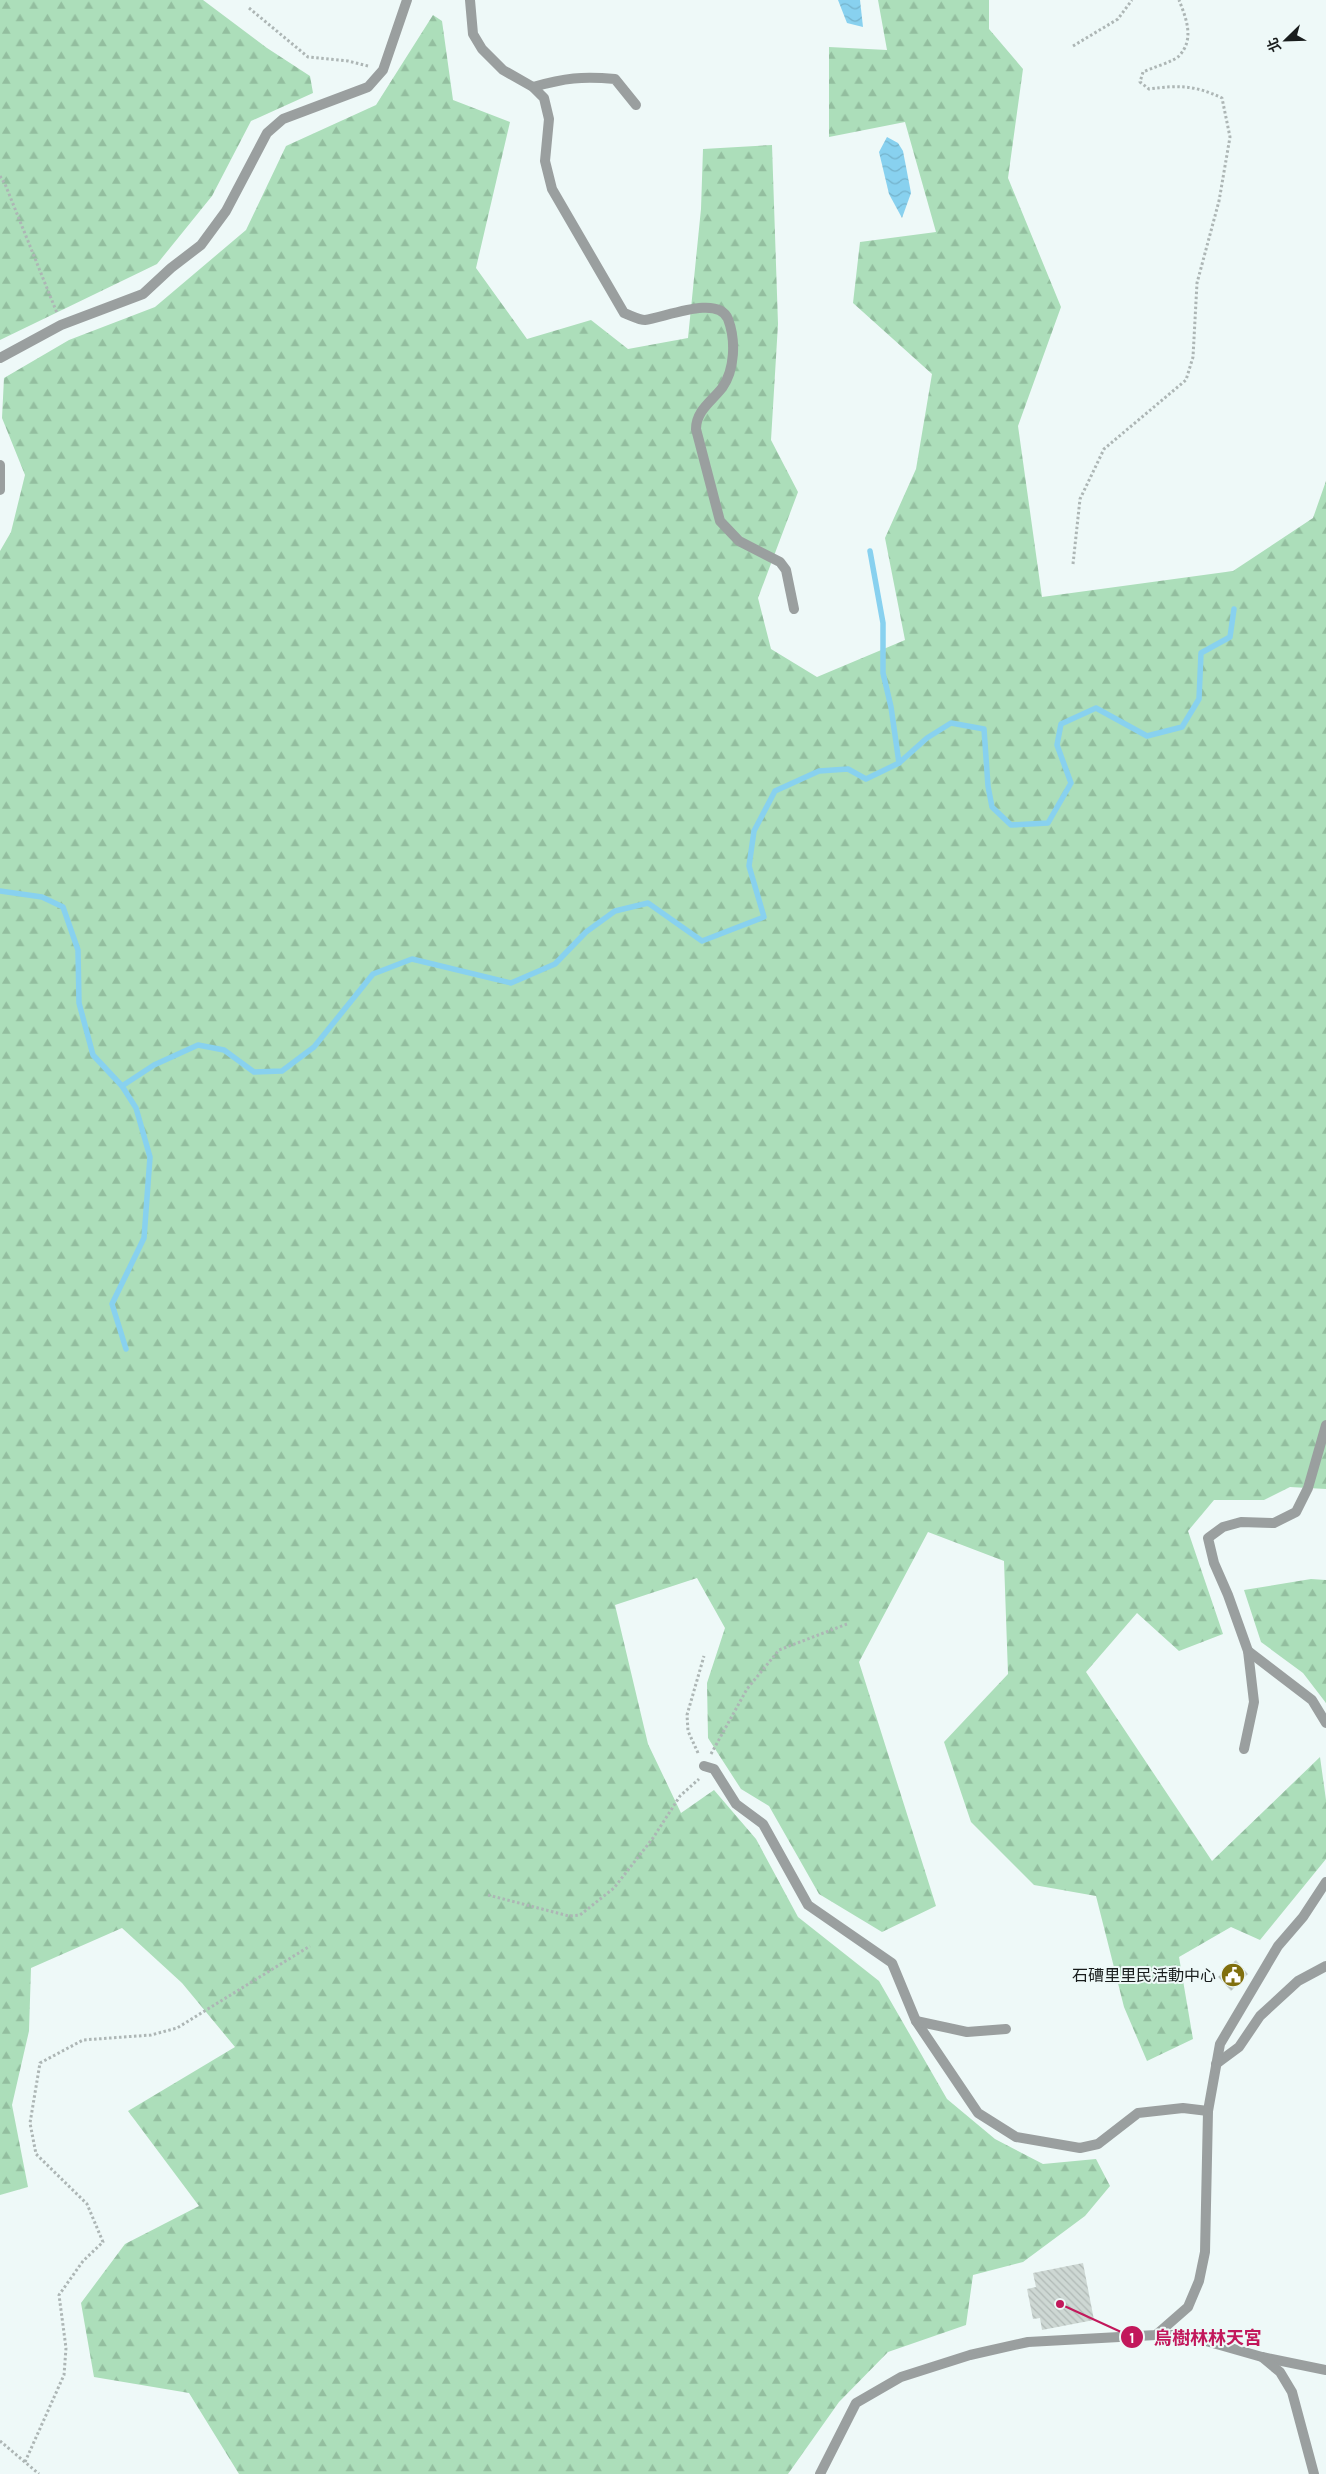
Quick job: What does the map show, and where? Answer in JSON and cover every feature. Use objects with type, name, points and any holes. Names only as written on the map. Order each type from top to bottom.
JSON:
[{"type":"lane","points":[[0,358],[61,325],[143,294],[171,268],[202,245],[226,211],[267,133],[283,118],[368,87],[383,70],[408,0]]},
{"type":"lane","points":[[470,0],[473,34],[482,49],[503,70],[533,87],[544,98],[549,119],[545,161],[552,189],[624,312],[644,320],[703,307],[717,310],[727,316],[733,336],[731,372],[722,388],[696,418],[696,429],[720,521],[739,541],[780,562],[786,570],[794,609]]},
{"type":"lane","points":[[533,87],[582,76],[615,79],[636,106]]},
{"type":"lane","points":[[0,465],[0,490]]},
{"type":"lane","points":[[1244,1749],[1254,1702],[1248,1651],[1228,1594],[1214,1563],[1208,1538],[1223,1527],[1242,1522],[1274,1522],[1296,1512],[1308,1488],[1326,1425]]},
{"type":"lane","points":[[1248,1651],[1312,1700],[1326,1723]]},
{"type":"lane","points":[[704,1766],[714,1769],[736,1804],[763,1824],[808,1905],[892,1963],[916,2021],[978,2113],[1016,2137],[1080,2148],[1098,2144],[1138,2113],[1183,2108],[1208,2112]]},
{"type":"lane","points":[[1156,2335],[1188,2307],[1199,2281],[1204,2252],[1208,2112],[1220,2044],[1278,1946],[1303,1917],[1326,1882]]},
{"type":"lane","points":[[1216,2064],[1239,2047],[1260,2016],[1298,1982],[1326,1966]]},
{"type":"lane","points":[[916,2021],[967,2032],[1006,2029]]},
{"type":"lane","points":[[820,2474],[856,2404],[901,2377],[970,2355],[1028,2342],[1185,2335],[1262,2356],[1326,2370]]},
{"type":"lane","points":[[1262,2356],[1280,2372],[1292,2392],[1314,2474]]},
{"type":"path","points":[[1072,46],[1118,19],[1132,0]]},
{"type":"path","points":[[1073,564],[1080,499],[1104,449],[1186,380],[1193,357],[1197,283],[1219,201],[1230,138],[1222,98],[1202,88],[1169,86],[1149,89],[1140,82],[1142,72],[1179,57],[1189,38],[1187,20],[1178,0]]},
{"type":"path","points":[[249,8],[308,56],[348,61],[383,70]]},
{"type":"path","points":[[0,176],[5,184],[61,325]]},
{"type":"path","points":[[488,1895],[569,1916],[580,1914],[614,1888],[653,1838],[680,1796],[702,1777],[704,1766],[747,1688],[779,1650],[847,1624]]},
{"type":"path","points":[[704,1656],[688,1715],[688,1731],[704,1766]]},
{"type":"path","points":[[24,2462],[64,2375],[66,2348],[59,2295],[83,2262],[103,2242],[87,2204],[36,2154],[30,2123],[40,2064],[83,2040],[151,2034],[177,2028],[310,1946]]},
{"type":"path","points":[[0,2441],[39,2474]]},
{"type":"green space","points":[[0,0],[203,0],[267,48],[310,76],[313,93],[251,121],[212,196],[157,264],[0,340]]},
{"type":"green space","points":[[878,0],[989,0],[989,29],[1023,69],[1008,178],[1061,307],[1018,426],[1042,597],[1233,571],[1313,518],[1326,481],[1326,1489],[1290,1487],[1264,1500],[1214,1500],[1188,1531],[1223,1634],[1179,1651],[1137,1613],[1086,1672],[1212,1861],[1320,1757],[1326,1800],[1326,1859],[1260,1940],[1231,1927],[1179,1957],[1193,2039],[1147,2061],[1124,2007],[1096,1896],[1034,1885],[971,1822],[944,1742],[1008,1674],[1004,1561],[928,1532],[859,1662],[936,1906],[882,1932],[819,1894],[769,1806],[741,1789],[708,1738],[707,1683],[725,1628],[697,1578],[615,1605],[648,1744],[681,1813],[714,1790],[756,1839],[798,1917],[879,1981],[947,2099],[995,2139],[1043,2164],[1096,2159],[1110,2186],[1085,2216],[1023,2262],[973,2275],[966,2325],[888,2352],[839,2402],[788,2474],[239,2474],[189,2393],[94,2377],[81,2303],[125,2244],[199,2206],[128,2111],[235,2047],[182,1983],[122,1928],[31,1968],[29,2031],[12,2105],[28,2187],[0,2195],[0,551],[11,532],[25,475],[2,418],[4,378],[69,340],[155,307],[246,230],[286,146],[376,105],[433,15],[442,21],[453,100],[510,122],[476,268],[527,339],[591,320],[628,349],[688,338],[701,209],[703,149],[772,145],[778,324],[771,440],[798,492],[758,598],[771,649],[817,677],[905,640],[885,538],[916,469],[932,374],[853,303],[860,242],[936,232],[905,122],[829,137],[829,47],[887,50]]},
{"type":"green space","points":[[1311,1579],[1326,1580],[1326,1703],[1303,1673],[1261,1642],[1244,1590]]},
{"type":"water","points":[[838,0],[860,0],[863,27],[847,23]]},
{"type":"water","points":[[887,137],[898,143],[903,151],[911,193],[902,218],[889,194],[879,152]]},
{"type":"building","name":"石𥕢里里民活動中心","points":[[1236,1960],[1248,1974],[1231,1991],[1218,1977]]},
{"type":"building","points":[[1083,2263],[1094,2320],[1042,2330],[1040,2318],[1033,2319],[1027,2289],[1036,2287],[1033,2273]]},
{"type":"waterway","points":[[870,551],[883,623],[883,673],[891,707],[899,763]]},
{"type":"waterway","points":[[122,1086],[154,1065],[198,1045],[224,1050],[254,1072],[282,1071],[314,1047],[373,974],[412,959],[511,983],[555,964],[586,932],[615,911],[648,903],[702,941],[764,917],[749,866],[754,831],[775,791],[819,771],[848,769],[866,779],[899,763],[927,738],[951,723],[984,729],[988,786],[992,807],[1011,825],[1048,823],[1071,783],[1057,745],[1061,724],[1096,708],[1147,736],[1182,727],[1199,699],[1201,653],[1230,637],[1234,609]]},
{"type":"waterway","points":[[0,891],[42,897],[63,907],[78,950],[79,1003],[93,1055],[122,1086],[136,1108],[150,1157],[144,1238],[112,1304],[126,1349]]},
{"type":"place","name":"石𥕢里里民活動中心","points":[[1233,1975]]},
{"type":"place","name":"烏樹林林天宮","points":[[1060,2304]]}]
